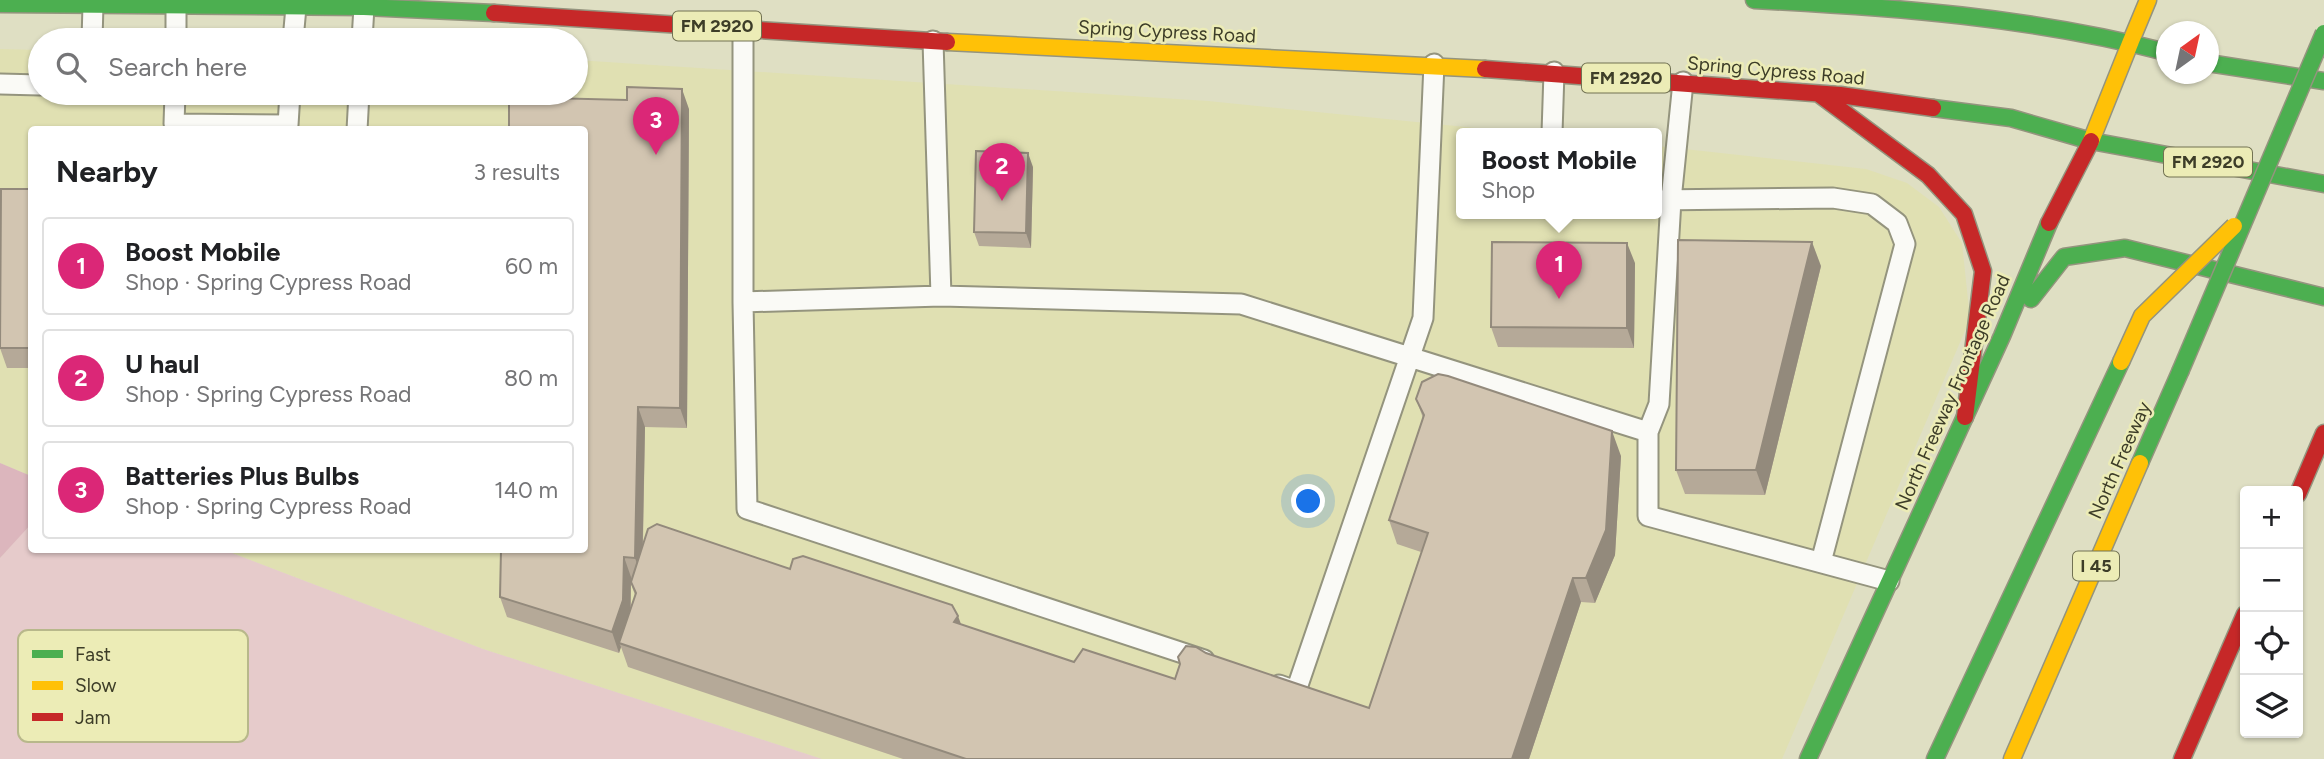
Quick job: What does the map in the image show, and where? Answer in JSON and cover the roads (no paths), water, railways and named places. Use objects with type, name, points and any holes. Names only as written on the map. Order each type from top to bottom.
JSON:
[{"type":"main road","points":[[1754,0],[1849,2],[2061,27],[2156,49]]},
{"type":"main road","name":"North Freeway Frontage Road","points":[[1808,759],[2002,336],[2059,198],[2091,141],[2148,0]]},
{"type":"main road","name":"Spring Cypress Road","points":[[0,4],[364,7],[933,41],[1554,72],[1817,93],[2011,118],[2091,141],[2324,184]]},
{"type":"main road","points":[[743,28],[760,9]]},
{"type":"main road","name":"I 45","points":[[2245,215],[2324,33]]},
{"type":"main road","points":[[2219,65],[2324,81]]},
{"type":"main road","points":[[1817,93],[1928,175],[1964,214],[1983,271],[1965,417]]},
{"type":"main road","points":[[1935,759],[2142,316],[2245,215]]},
{"type":"main road","name":"North Freeway","points":[[2011,759],[2180,372],[2245,215]]},
{"type":"main road","points":[[2002,336],[2063,257],[2125,248],[2324,297]]},
{"type":"main road","points":[[2301,486],[2324,433]]},
{"type":"main road","points":[[2182,759],[2240,626]]},
{"type":"lane","points":[[92,28],[93,5]]},
{"type":"lane","points":[[176,6],[176,28]]},
{"type":"lane","points":[[294,28],[296,7]]},
{"type":"lane","points":[[363,28],[364,7]]},
{"type":"lane","points":[[743,28],[743,302],[747,509],[1219,666]]},
{"type":"lane","points":[[933,41],[941,296]]},
{"type":"lane","points":[[1258,678],[1296,691],[1423,317],[1434,64]]},
{"type":"lane","points":[[1552,128],[1554,72]]},
{"type":"lane","points":[[1683,82],[1664,200],[1659,404],[1648,432],[1648,516],[1889,581]]},
{"type":"lane","points":[[0,84],[28,85]]},
{"type":"lane","points":[[175,105],[174,124],[288,125],[289,105]]},
{"type":"lane","points":[[357,126],[358,105]]},
{"type":"lane","points":[[1664,200],[1833,198],[1872,204],[1897,223],[1906,244],[1821,562]]},
{"type":"lane","points":[[743,302],[941,296],[1241,304],[1648,432]]},
{"type":"place","name":"Batteries Plus Bulbs","points":[[656,155]]},
{"type":"place","name":"U haul","points":[[1002,201]]},
{"type":"place","name":"Boost Mobile","points":[[1559,299]]}]
